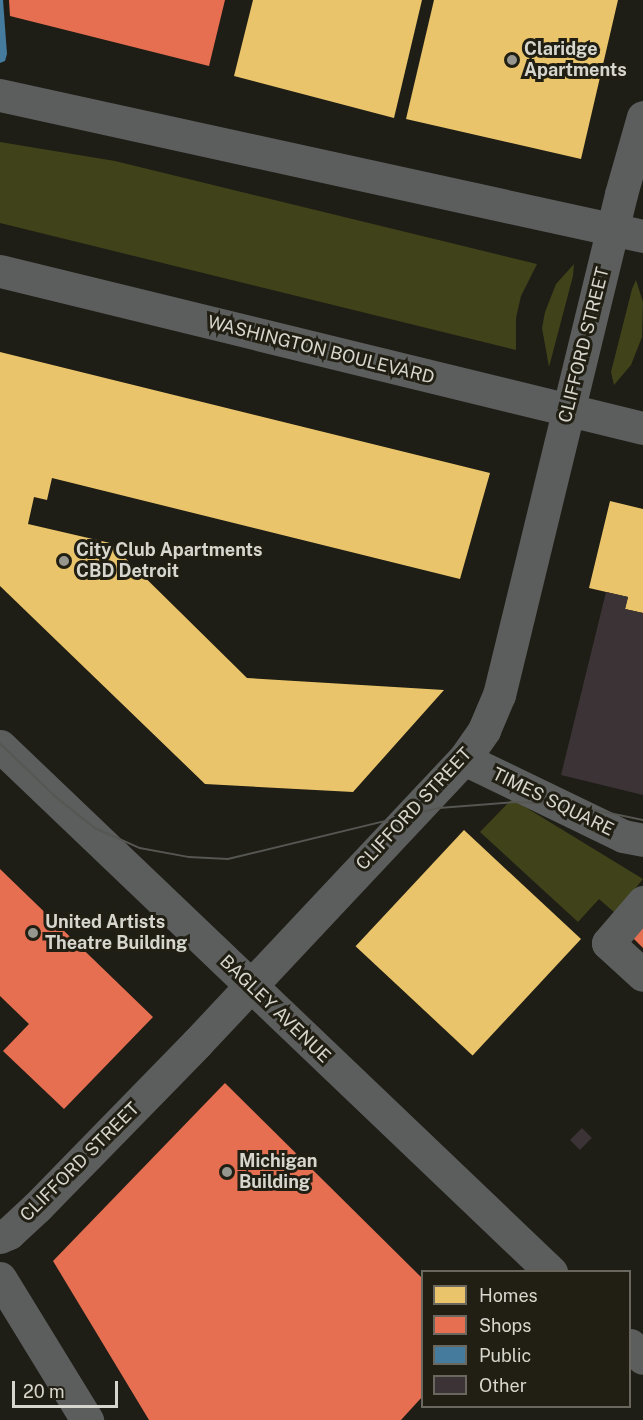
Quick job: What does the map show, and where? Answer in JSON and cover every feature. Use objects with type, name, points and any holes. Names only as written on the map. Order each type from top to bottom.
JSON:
[{"type":"street","points":[[0,95],[628,232]]},
{"type":"street","name":"CLIFFORD STREET","points":[[0,1237],[9,1233],[37,1207],[197,1043],[464,759],[484,729],[499,695],[568,409],[628,232],[643,117]]},
{"type":"street","name":"WASHINGTON BOULEVARD","points":[[0,271],[643,428]]},
{"type":"street","name":"BAGLEY AVENUE","points":[[0,746],[549,1270]]},
{"type":"street","name":"TIMES SQUARE","points":[[464,759],[623,836],[643,840]]},
{"type":"street","points":[[643,902],[608,943],[643,975]]},
{"type":"street","points":[[0,1278],[87,1420]]},
{"type":"street","points":[[631,1347],[643,1358]]},
{"type":"green space","points":[[0,142],[115,161],[537,264],[521,296],[516,318],[516,350],[0,223]]},
{"type":"green space","points":[[574,264],[573,276],[549,367],[542,328],[545,312],[556,284]]},
{"type":"green space","points":[[636,280],[643,302],[642,337],[631,365],[614,385],[611,372]]},
{"type":"green space","points":[[512,799],[643,879],[615,913],[599,899],[578,922],[480,832]]},
{"type":"building: Homes","points":[[253,0],[422,0],[394,118],[234,76]]},
{"type":"building: Homes","name":"Claridge Apartments","points":[[434,0],[618,0],[581,159],[406,119]]},
{"type":"building: Homes","name":"City Club Apartments CBD Detroit","points":[[0,352],[490,473],[460,579],[52,478],[47,500],[34,497],[28,524],[110,543],[247,678],[444,690],[353,792],[205,784],[0,586]]},
{"type":"building: Homes","points":[[610,501],[643,509],[643,613],[625,609],[628,597],[589,588]]},
{"type":"building: Homes","points":[[464,830],[581,939],[473,1055],[356,946]]},
{"type":"building: Shops","points":[[9,0],[225,0],[209,66],[10,16]]},
{"type":"building: Shops","name":"United Artists Theatre Building","points":[[0,869],[153,1017],[64,1109],[3,1051],[29,1024],[0,996]]},
{"type":"building: Shops","points":[[643,920],[643,948],[630,935]]},
{"type":"building: Shops","name":"Michigan Building","points":[[225,1083],[421,1277],[421,1398],[401,1420],[149,1420],[53,1261]]},
{"type":"building: Public","points":[[0,0],[3,0],[7,54],[5,61],[0,63]]},
{"type":"building: Other","points":[[606,592],[628,597],[625,609],[643,613],[643,795],[561,775]]},
{"type":"building: Other","points":[[582,1128],[592,1138],[580,1150],[570,1140]]},
{"type":"tram line","points":[[0,743],[55,796],[95,828],[140,848],[189,857],[228,859],[439,808],[516,802],[571,805],[643,820]]},
{"type":"place","name":"Claridge Apartments","points":[[512,60]]},
{"type":"place","name":"City Club Apartments CBD Detroit","points":[[64,561]]},
{"type":"place","name":"United Artists Theatre Building","points":[[33,933]]},
{"type":"place","name":"Michigan Building","points":[[227,1172]]}]
